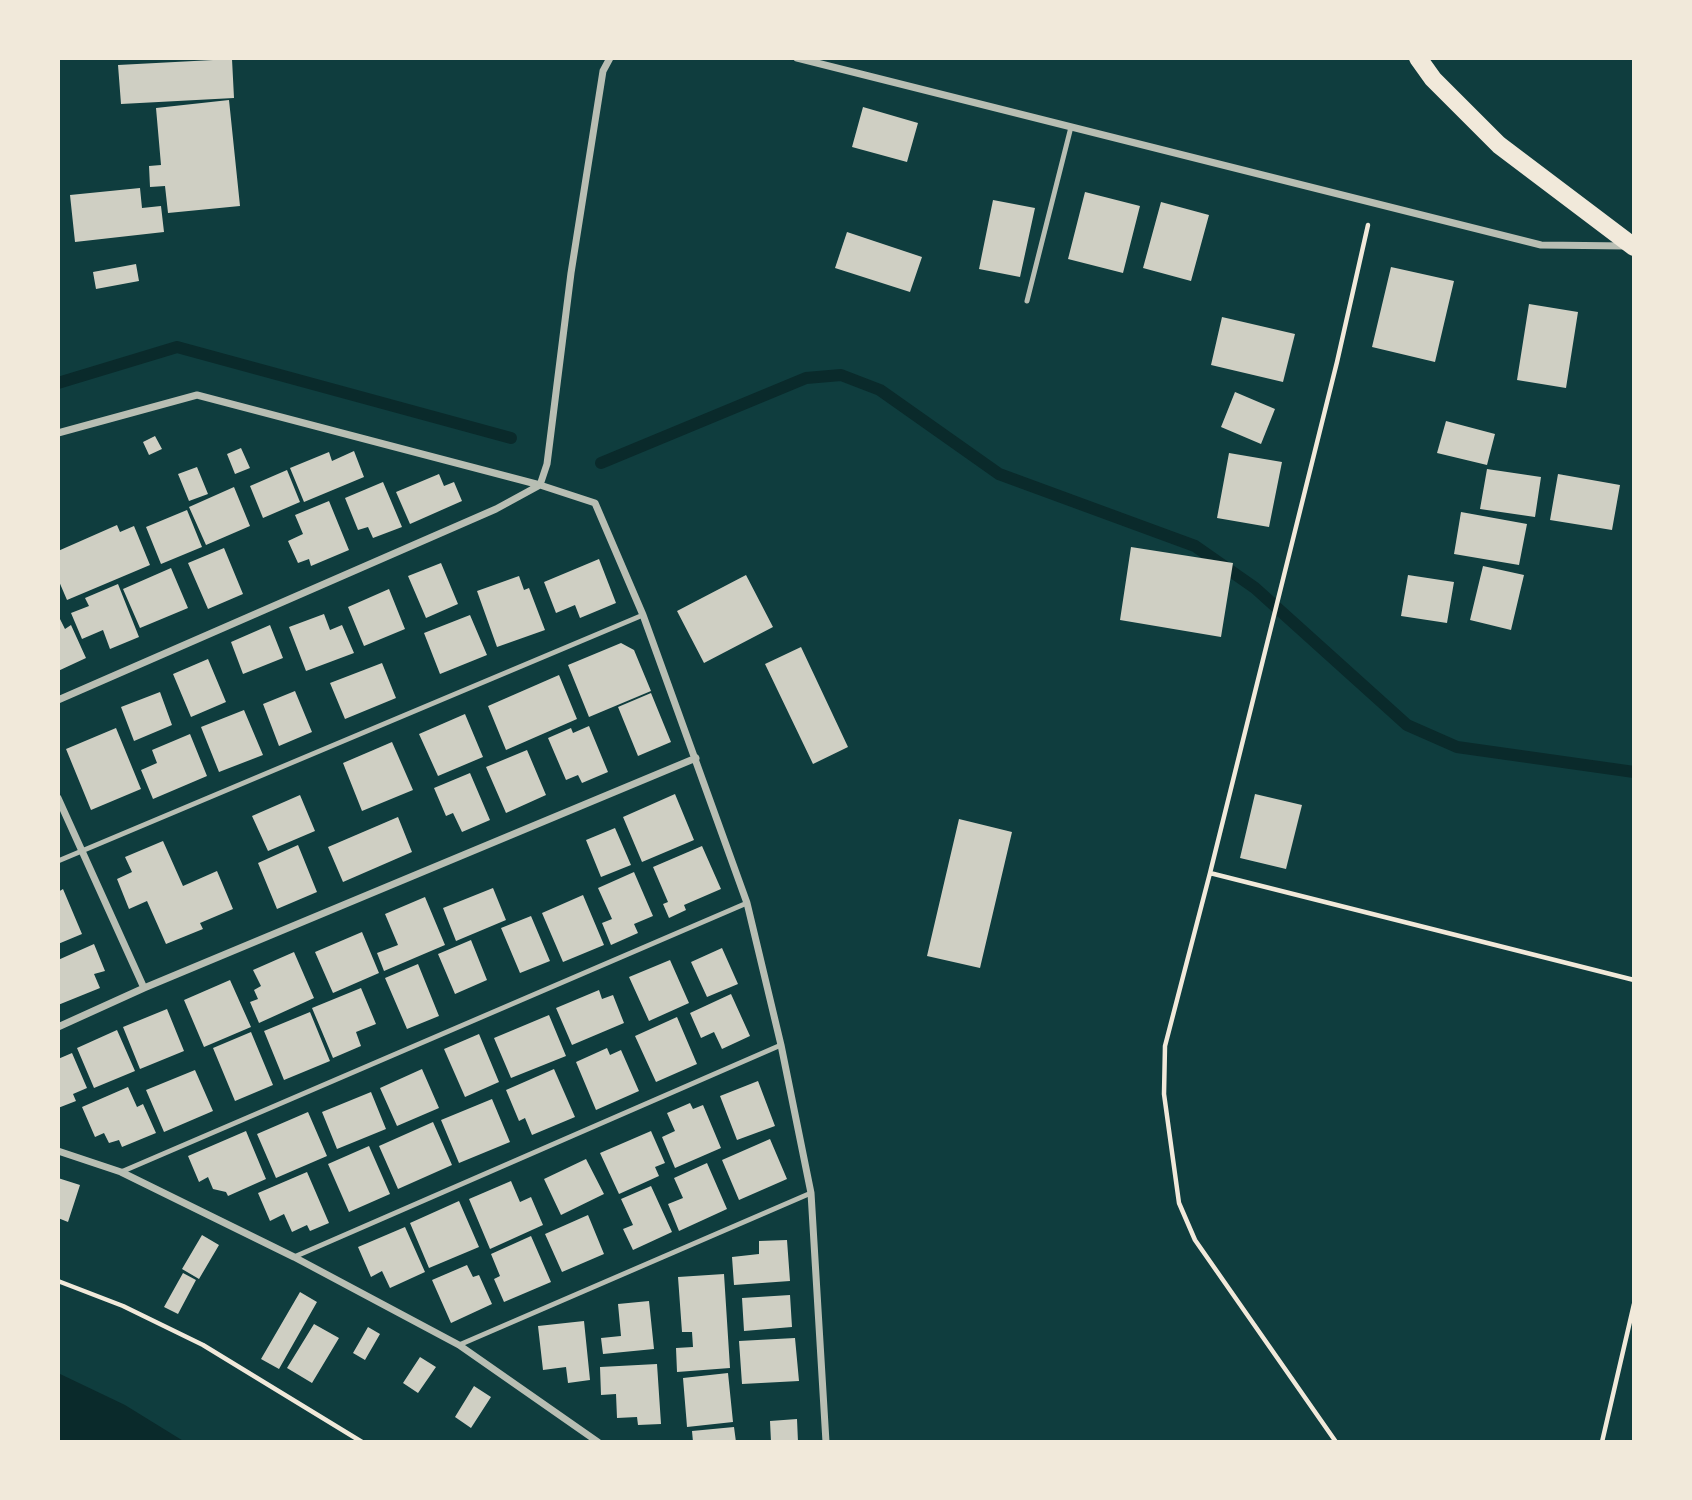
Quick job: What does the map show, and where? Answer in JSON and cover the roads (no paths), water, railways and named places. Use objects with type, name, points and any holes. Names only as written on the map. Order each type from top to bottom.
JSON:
[{"type":"main road","points":[[1418,58],[1433,79],[1499,145],[1633,247]]},
{"type":"street","points":[[58,700],[496,509],[540,485],[547,464],[571,273],[603,71],[610,58]]},
{"type":"street","points":[[797,58],[1541,245],[1633,247]]},
{"type":"street","points":[[58,433],[197,395],[540,485],[595,503],[643,615],[747,903],[811,1193],[826,1442]]},
{"type":"street","points":[[58,1027],[144,988],[696,758]]},
{"type":"street","points":[[58,798],[80,852],[144,988]]},
{"type":"street","points":[[58,1151],[121,1172],[294,1257],[459,1345],[598,1442]]},
{"type":"lane","points":[[1027,301],[1071,127]]},
{"type":"lane","points":[[58,862],[643,615]]},
{"type":"lane","points":[[121,1172],[747,903]]},
{"type":"lane","points":[[294,1257],[780,1045]]},
{"type":"lane","points":[[459,1345],[811,1193]]},
{"type":"water","points":[[58,1373],[125,1405],[185,1442],[58,1442]]},
{"type":"waterway","points":[[58,383],[177,347],[511,438]]},
{"type":"waterway","points":[[601,463],[806,378],[841,375],[880,390],[999,474],[1195,546],[1255,588],[1407,725],[1457,747],[1634,772]]}]
